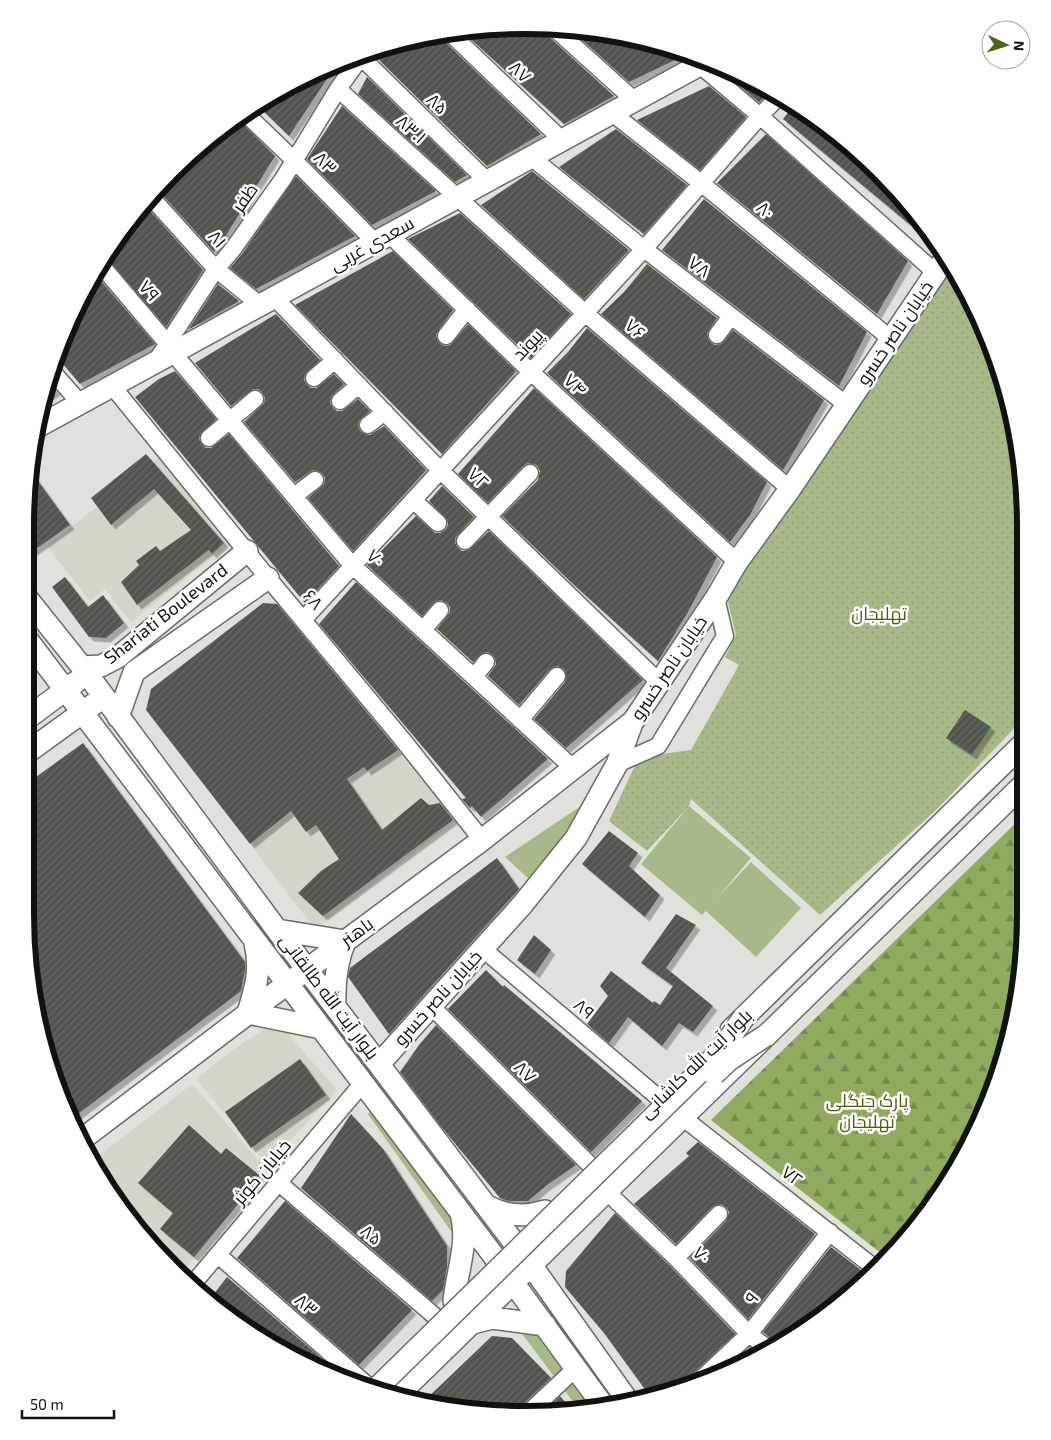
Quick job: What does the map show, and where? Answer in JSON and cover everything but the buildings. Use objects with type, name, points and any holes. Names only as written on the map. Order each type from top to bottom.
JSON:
[{"type":"main road","name":"سعدی غربی","points":[[45,423],[113,387],[165,352],[267,301],[699,65]]},
{"type":"main road","name":"خیابان ناصر خسرو","points":[[380,1064],[522,905],[576,838],[617,764],[632,723],[716,598],[737,562],[790,489],[940,266]]},
{"type":"main road","name":"Shariati Boulevard","points":[[34,714],[65,690],[84,671],[101,666],[118,657],[247,551]]},
{"type":"main road","points":[[218,574],[225,570],[231,570],[241,576],[244,585],[243,592],[238,598]]},
{"type":"main road","name":"Shariati Boulevard","points":[[118,717],[134,672],[268,578]]},
{"type":"main road","name":"بلوار آیت الله طالقانی","points":[[34,607],[514,1242],[625,1396]]},
{"type":"main road","name":"بلوار آیت الله طالقانی","points":[[34,649],[514,1282],[599,1400]]},
{"type":"main road","points":[[118,657],[116,668],[119,672],[124,675],[134,672]]},
{"type":"main road","points":[[34,747],[103,697]]},
{"type":"main road","name":"باهنر","points":[[86,1136],[248,1013],[482,840],[632,723]]},
{"type":"main road","name":"بلوار آیت الله کاشانی","points":[[372,1381],[1017,750]]},
{"type":"main road","name":"بلوار آیت الله کاشانی","points":[[403,1390],[1017,791]]},
{"type":"main road","points":[[277,930],[345,941],[335,972],[335,1006]]},
{"type":"main road","points":[[255,942],[258,956],[258,978],[248,1013],[321,1028]]},
{"type":"main road","points":[[381,1384],[720,1052],[744,1016]]},
{"type":"main road","points":[[393,1388],[729,1060],[765,1036]]},
{"type":"main road","points":[[487,1206],[499,1212],[515,1214],[533,1214],[545,1211]]},
{"type":"main road","points":[[454,1301],[464,1241],[464,1224],[461,1212]]},
{"type":"main road","points":[[558,1303],[552,1284],[553,1266],[557,1249],[565,1232]]},
{"type":"main road","points":[[472,1322],[497,1318],[545,1325]]},
{"type":"main road","points":[[560,1346],[579,1332]]},
{"type":"street","points":[[562,35],[634,100]]},
{"type":"street","name":"۸۷","points":[[456,39],[562,140]]},
{"type":"street","name":"۸۵","points":[[366,61],[487,181]]},
{"type":"street","name":"ظفر","points":[[165,352],[216,269],[233,249],[282,179],[355,64]]},
{"type":"street","points":[[710,70],[760,116],[940,266]]},
{"type":"street","name":"۸۳.۱","points":[[338,89],[457,198]]},
{"type":"street","name":"پیوند","points":[[304,620],[352,565],[644,249],[774,102]]},
{"type":"street","name":"۸۰","points":[[612,113],[701,183],[891,339]]},
{"type":"street","name":"۸۳","points":[[250,118],[294,160],[382,238]]},
{"type":"street","name":"۷۸","points":[[531,157],[644,249],[847,404]]},
{"type":"street","name":"۷۶","points":[[457,198],[585,313],[790,489]]},
{"type":"street","name":"۸۱","points":[[156,201],[216,269],[267,301]]},
{"type":"street","name":"۷۴","points":[[382,238],[467,309],[531,372],[737,562]]},
{"type":"street","name":"۷۹","points":[[105,271],[165,352]]},
{"type":"street","name":"۷۲","points":[[267,301],[335,360],[440,470],[659,682]]},
{"type":"street","points":[[446,336],[467,309]]},
{"type":"street","points":[[717,335],[731,316]]},
{"type":"street","name":"۷۰","points":[[165,352],[230,420],[352,565],[574,769]]},
{"type":"street","points":[[314,378],[335,360]]},
{"type":"street","points":[[57,377],[80,403]]},
{"type":"street","points":[[340,401],[359,385]]},
{"type":"street","name":"۶۸","points":[[113,387],[402,739],[482,840]]},
{"type":"street","points":[[208,438],[255,398]]},
{"type":"street","points":[[368,425],[385,412]]},
{"type":"street","points":[[465,541],[530,473]]},
{"type":"street","points":[[294,496],[315,480]]},
{"type":"street","points":[[413,500],[438,523]]},
{"type":"street","points":[[617,764],[658,746],[725,636],[716,598]]},
{"type":"street","points":[[422,630],[440,610]]},
{"type":"street","points":[[474,677],[486,662]]},
{"type":"street","points":[[520,720],[557,676]]},
{"type":"street","name":"۸۹","points":[[483,949],[660,1099]]},
{"type":"street","name":"۸۷","points":[[431,1006],[591,1166]]},
{"type":"street","name":"خیابان کوثر","points":[[196,1280],[363,1083]]},
{"type":"street","name":"۷۲","points":[[682,1117],[871,1264]]},
{"type":"street","name":"۸۵","points":[[279,1183],[437,1318]]},
{"type":"street","name":"۷۰","points":[[606,1191],[676,1258],[749,1334],[763,1345]]},
{"type":"street","points":[[676,1258],[720,1214]]},
{"type":"street","name":"۹","points":[[710,1370],[749,1334],[830,1232]]},
{"type":"street","name":"۸۳","points":[[218,1255],[359,1377]]},
{"type":"street","points":[[536,1406],[576,1368]]},
{"type":"shaded area","points":[[164,454],[232,542],[131,622],[105,589],[90,601],[47,546]]},
{"type":"shaded area","points":[[392,735],[456,820],[315,929],[250,844],[322,786]]},
{"type":"shaded area","points":[[277,1021],[337,1090],[268,1165],[196,1079],[234,1049]]},
{"type":"shaded area","points":[[192,1084],[266,1169],[185,1269],[135,1214],[98,1156]]},
{"type":"green space","name":"تهلیجان","points":[[946,271],[967,308],[991,367],[1008,430],[1013,461],[1017,526],[1017,725],[937,809],[820,915],[691,799],[689,806],[647,851],[609,821],[639,757],[691,750],[739,665],[725,657],[736,635],[728,602],[737,562]]},
{"type":"green space","points":[[587,802],[531,881],[505,857]]},
{"type":"green space","points":[[689,806],[751,858],[718,897],[751,862],[801,908],[756,957],[706,911],[702,915],[641,864]]},
{"type":"green space","name":"پارک جنگلی تهلیجان","points":[[1017,822],[1017,914],[1013,979],[1008,1010],[991,1073],[967,1132],[934,1188],[916,1214],[881,1253],[711,1120]]},
{"type":"green space","points":[[375,1105],[460,1222],[451,1231],[368,1114]]},
{"type":"green space","points":[[517,1327],[539,1329],[592,1402],[574,1403]]}]
